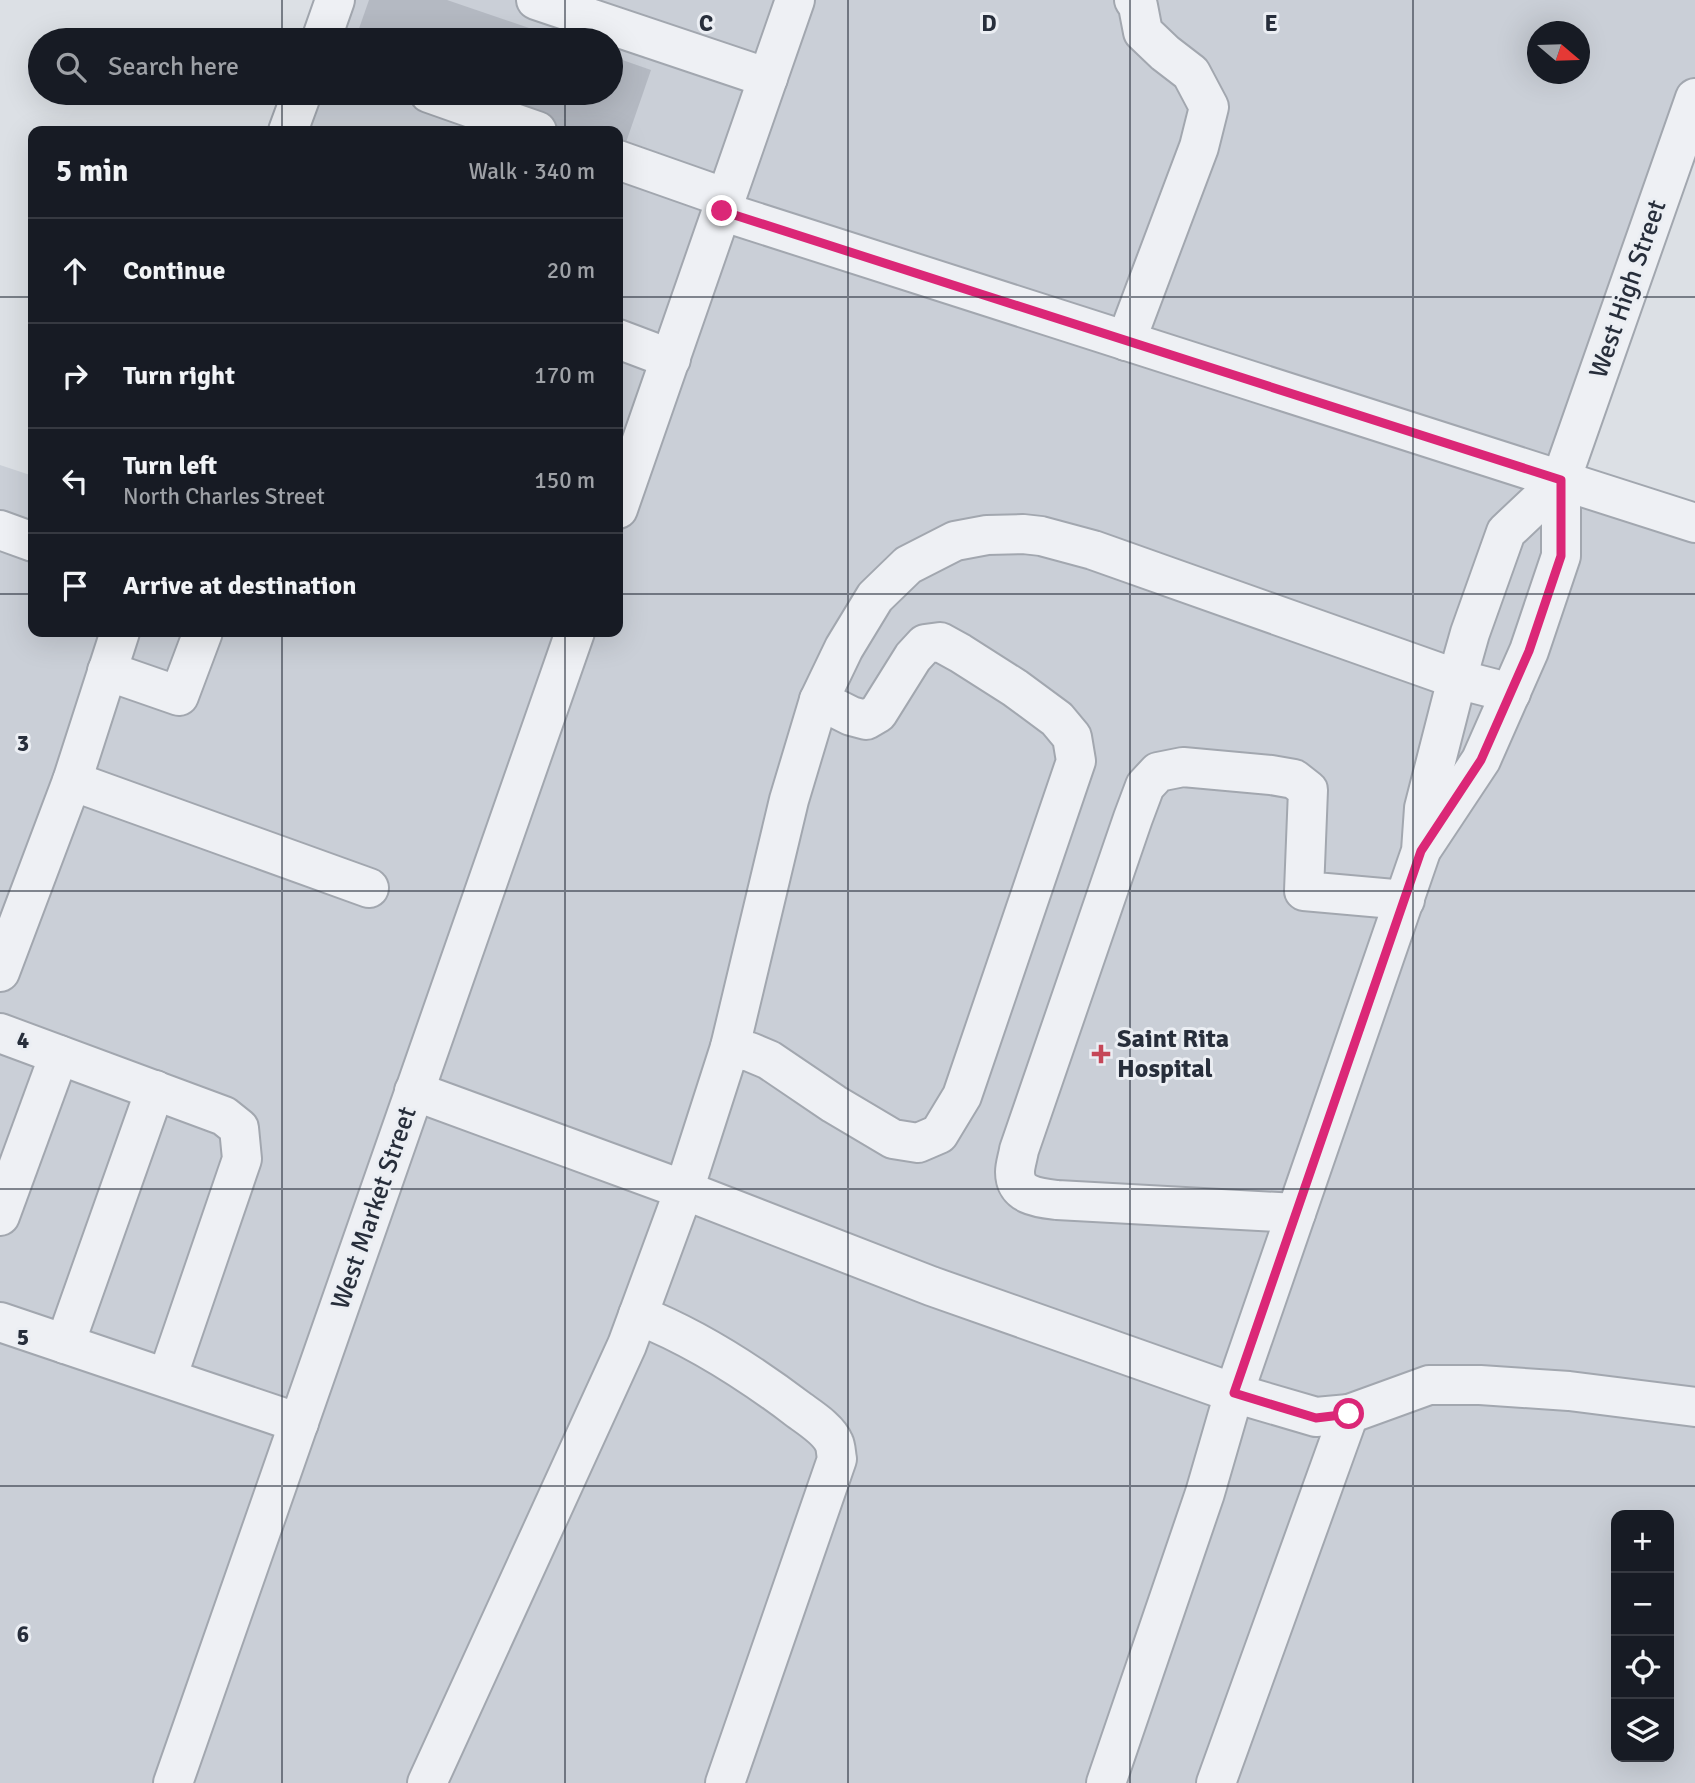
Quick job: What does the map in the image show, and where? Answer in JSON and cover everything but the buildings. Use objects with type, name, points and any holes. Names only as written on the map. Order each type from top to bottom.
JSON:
[{"type":"street","points":[[325,28],[335,0]]},
{"type":"street","points":[[536,0],[619,28]]},
{"type":"street","points":[[623,495],[795,0]]},
{"type":"street","points":[[1126,341],[1199,147],[1209,107],[1191,73],[1143,32],[1138,6],[1134,0]]},
{"type":"street","points":[[623,29],[768,78]]},
{"type":"street","name":"West High Street","points":[[1561,480],[1695,98]]},
{"type":"street","points":[[290,126],[298,105]]},
{"type":"street","points":[[463,105],[523,126]]},
{"type":"street","points":[[623,162],[724,205],[1126,341],[1695,523]]},
{"type":"street","points":[[623,341],[671,359]]},
{"type":"street","points":[[1105,1783],[1205,1493],[1234,1393],[1421,851],[1424,808],[1470,633],[1506,532],[1561,480]]},
{"type":"street","points":[[1421,851],[1481,760],[1529,651],[1561,556],[1561,480]]},
{"type":"street","points":[[0,530],[28,540]]},
{"type":"street","points":[[427,1783],[627,1345],[684,1190],[730,1047],[786,812],[819,700],[844,648],[874,597],[908,565],[955,541],[986,534],[1041,536],[1093,550],[1457,678],[1511,693]]},
{"type":"street","points":[[0,972],[72,781],[118,637]]},
{"type":"street","points":[[107,671],[179,696],[201,637]]},
{"type":"street","name":"West Market Street","points":[[173,1783],[573,637]]},
{"type":"street","points":[[730,1047],[769,1060],[866,1125],[893,1139],[918,1143],[939,1134],[962,1096],[1076,761],[1072,737],[1057,719],[1015,688],[940,642],[925,644],[913,657],[878,713],[866,720],[851,716],[819,700]]},
{"type":"street","points":[[1296,1213],[1034,1197],[1020,1188],[1015,1174],[1019,1150],[1133,818],[1145,786],[1158,772],[1183,767],[1294,779],[1308,790],[1304,891],[1405,900]]},
{"type":"street","points":[[72,781],[369,888]]},
{"type":"street","points":[[0,1033],[224,1116],[239,1128],[242,1158],[167,1378]]},
{"type":"street","points":[[0,1216],[59,1055]]},
{"type":"street","points":[[65,1344],[155,1090]]},
{"type":"street","points":[[415,1091],[684,1190],[931,1286],[1234,1393],[1316,1418],[1349,1414],[1429,1385],[1480,1385],[1569,1391],[1695,1407]]},
{"type":"street","points":[[638,1315],[714,1352],[777,1393],[821,1427],[834,1442],[837,1458],[725,1783]]},
{"type":"street","points":[[0,1322],[299,1423]]},
{"type":"street","points":[[1216,1783],[1349,1414]]},
{"type":"shaded area","name":"Saint Rita Hospital","points":[[335,0],[1695,0],[1695,98],[1561,479],[1695,523],[1695,1783],[0,1783],[0,465],[28,474],[28,637],[623,637],[623,126],[290,126],[298,105],[623,105],[623,28],[325,28]]},
{"type":"place","name":"Saint Rita Hospital","points":[[1101,1054]]},
{"type":"route","points":[[722,211],[1561,480],[1561,556],[1529,651],[1481,760],[1421,851],[1234,1393],[1316,1418],[1349,1414]]}]
